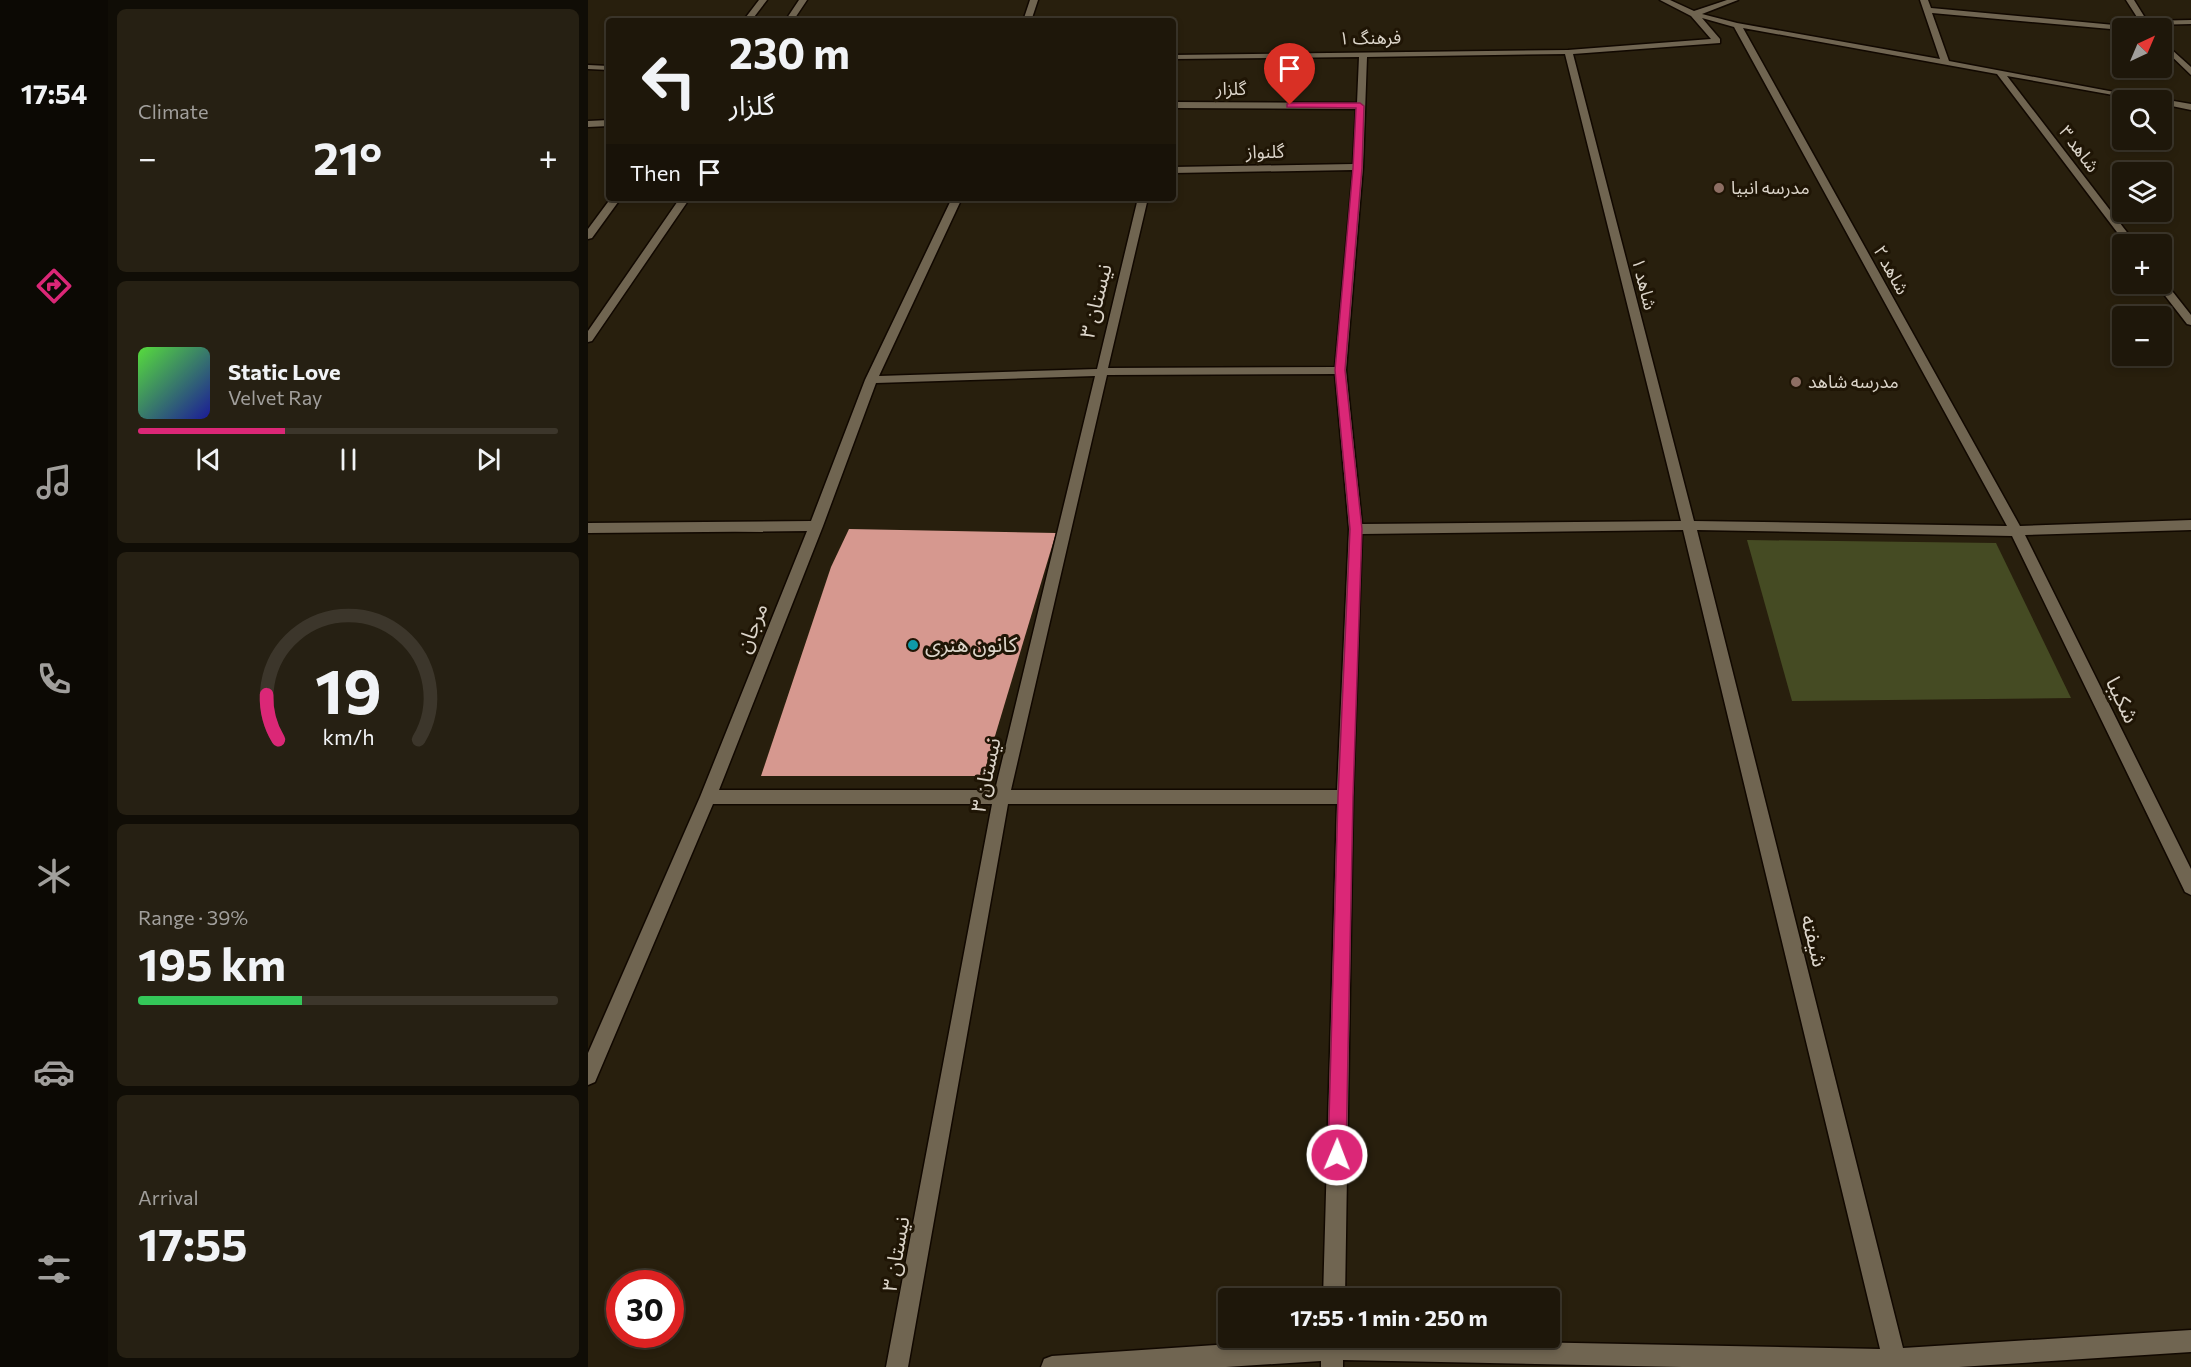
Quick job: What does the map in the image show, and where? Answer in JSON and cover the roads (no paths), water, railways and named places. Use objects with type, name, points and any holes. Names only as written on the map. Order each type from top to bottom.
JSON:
[{"type":"street","points":[[749,18],[763,0]]},
{"type":"street","points":[[791,18],[803,0]]},
{"type":"street","points":[[1028,18],[1035,0]]},
{"type":"street","points":[[1664,0],[1694,14],[1737,25],[2112,93]]},
{"type":"street","points":[[1694,14],[1734,0]]},
{"type":"street","points":[[1924,0],[1945,61]]},
{"type":"street","points":[[2130,0],[2141,18]]},
{"type":"street","points":[[1928,10],[2112,27]]},
{"type":"street","name":"فرهنگ ۱","points":[[1176,57],[1568,52],[1717,41],[1694,14]]},
{"type":"street","points":[[2172,24],[2191,22]]},
{"type":"street","name":"شاهد ۲","points":[[1737,25],[2016,531]]},
{"type":"street","name":"شاهد ۱","points":[[1568,52],[1689,525]]},
{"type":"street","points":[[2172,53],[2191,72]]},
{"type":"street","points":[[1334,1288],[1345,797],[1356,529],[1340,370],[1358,168],[1363,55]]},
{"type":"street","points":[[588,67],[606,68]]},
{"type":"street","name":"شاهد ۳","points":[[2001,74],[2123,234]]},
{"type":"street","points":[[2172,104],[2191,107]]},
{"type":"street","name":"گلزار","points":[[1176,105],[1360,106]]},
{"type":"street","points":[[588,124],[606,123]]},
{"type":"street","name":"گلنواز","points":[[1176,170],[1358,168]]},
{"type":"street","points":[[588,236],[613,201]]},
{"type":"street","points":[[588,339],[683,201]]},
{"type":"street","name":"مرجان","points":[[588,1075],[708,797],[816,526],[871,380],[956,201]]},
{"type":"street","name":"نیستان ۳","points":[[897,1367],[1001,797],[1142,201]]},
{"type":"street","points":[[2169,294],[2191,322]]},
{"type":"street","points":[[871,380],[1100,372],[1340,370]]},
{"type":"street","points":[[1356,529],[1689,525],[2016,531],[2191,525]]},
{"type":"street","name":"شیفته","points":[[1689,525],[1895,1364]]},
{"type":"street","points":[[588,528],[816,526]]},
{"type":"street","name":"شکیبا","points":[[2016,531],[2191,887]]},
{"type":"street","points":[[708,797],[1345,797]]},
{"type":"street","points":[[1052,1367],[1333,1351],[1895,1364],[2191,1341]]},
{"type":"place","name":"مدرسه انبیا","points":[[1719,188]]},
{"type":"place","name":"مدرسه شاهد","points":[[1796,382]]},
{"type":"place","name":"کانون هنری","points":[[913,645]]}]
